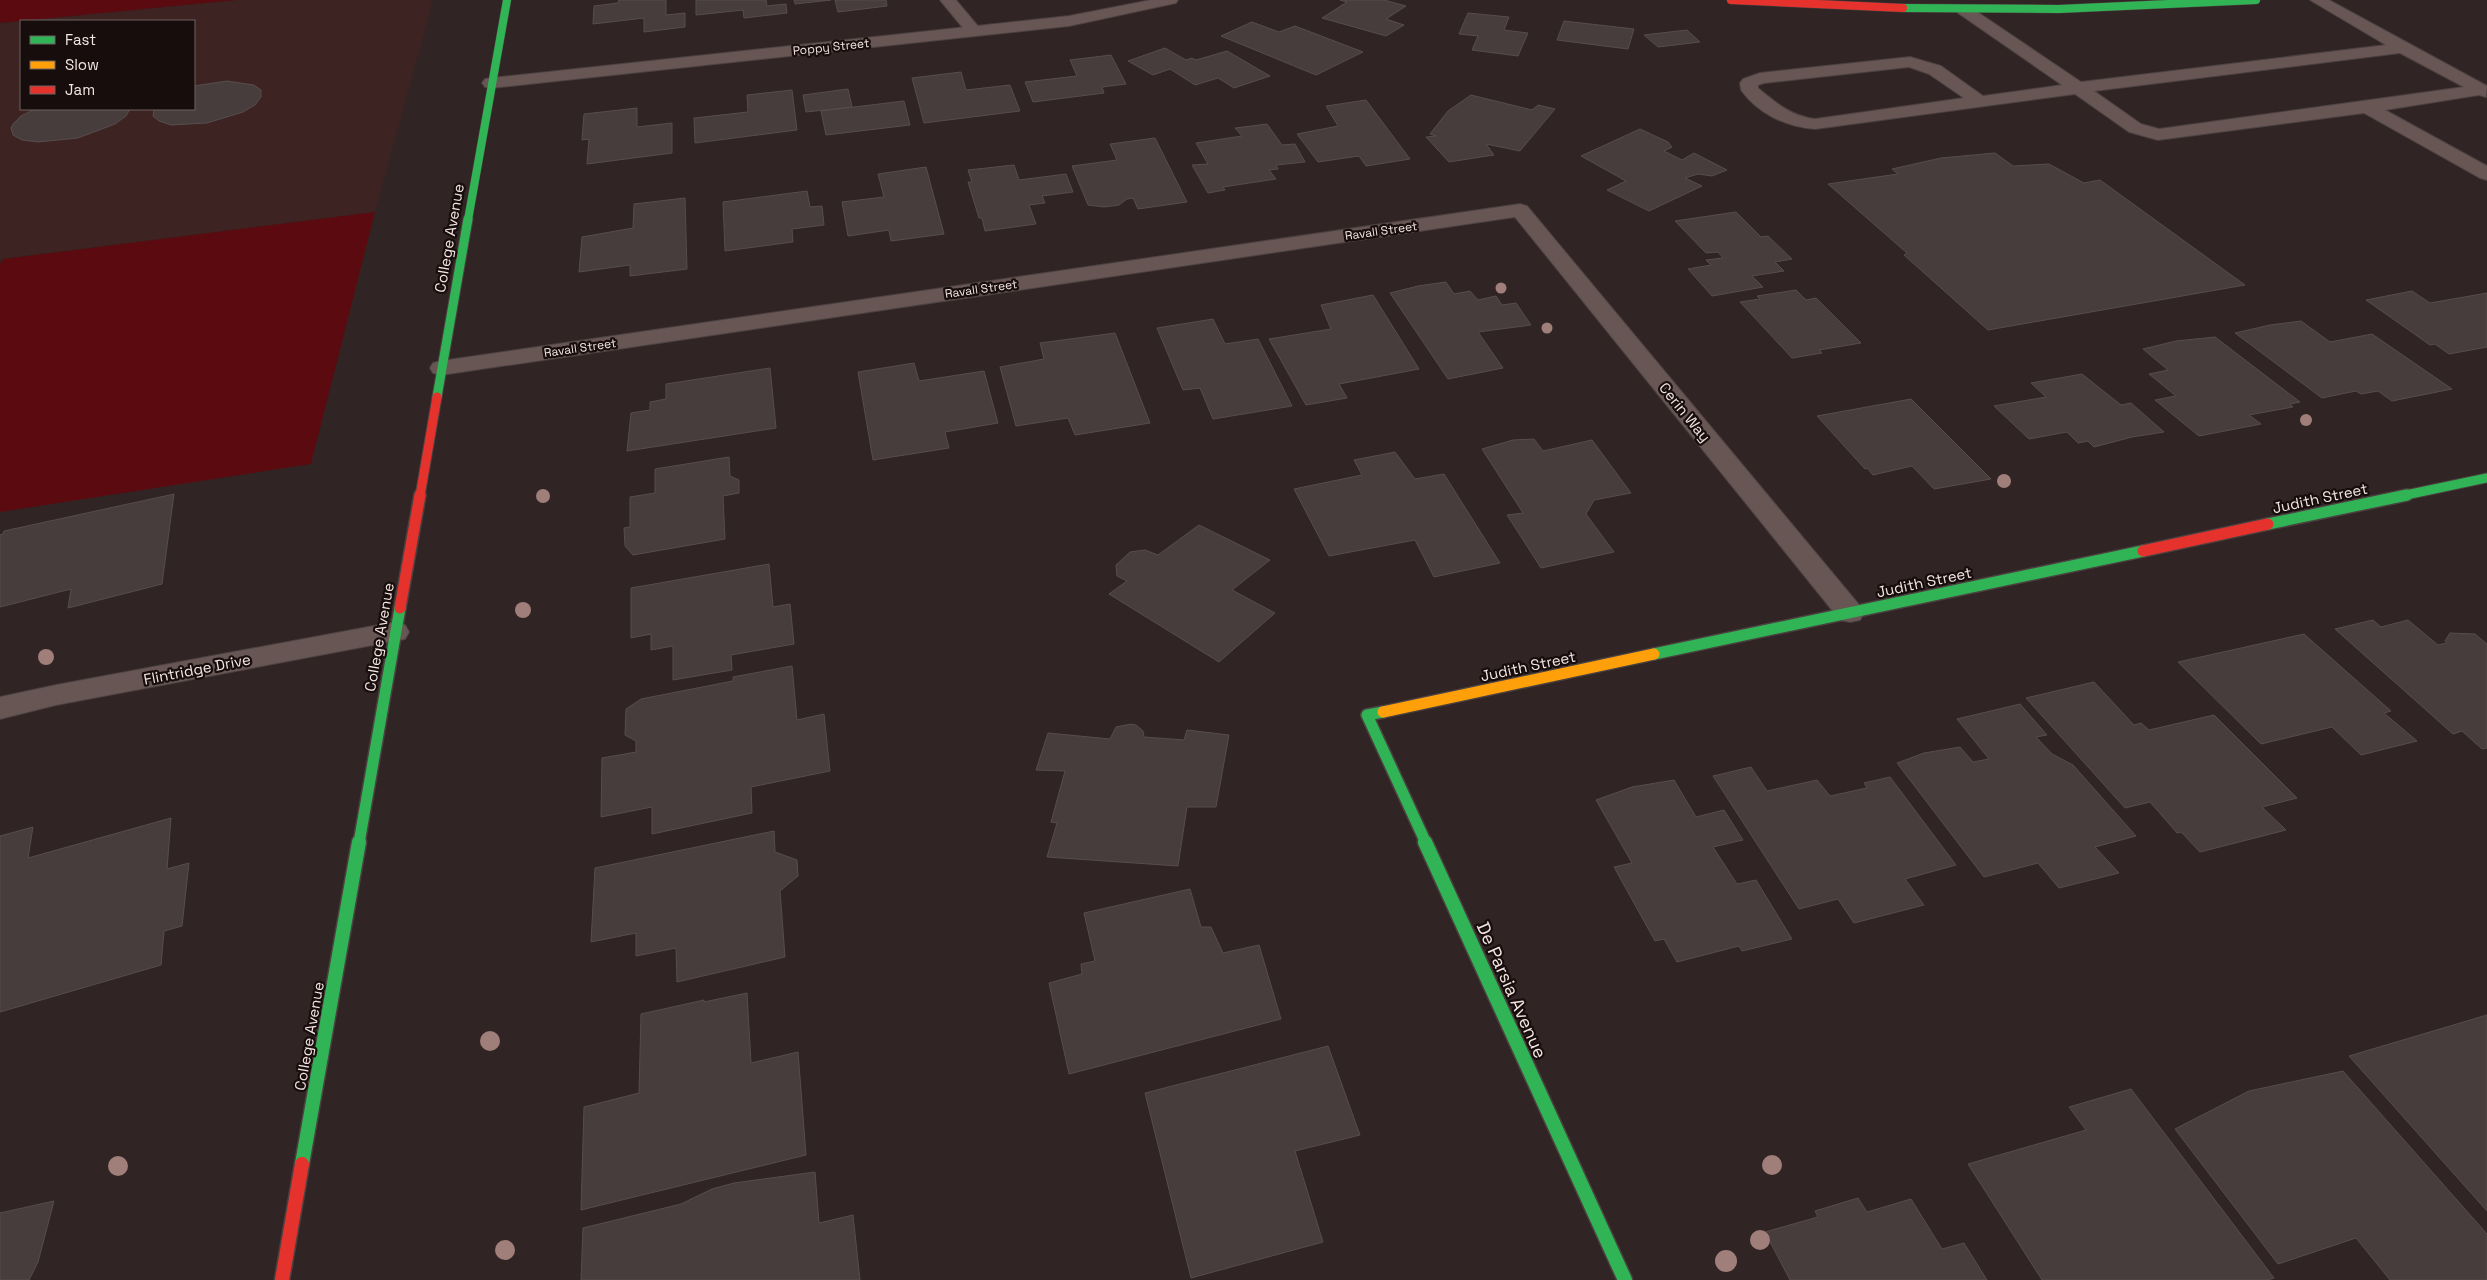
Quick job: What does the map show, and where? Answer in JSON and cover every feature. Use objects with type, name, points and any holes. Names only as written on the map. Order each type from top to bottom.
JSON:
[{"type":"street","name":"College Avenue","points":[[282,1280],[507,0]]},
{"type":"street","points":[[948,0],[974,31]]},
{"type":"street","name":"Poppy Street","points":[[491,83],[1069,21],[1125,11],[1170,0]]},
{"type":"street","points":[[1731,0],[1802,5],[1964,10],[2050,10],[2174,6],[2256,0]]},
{"type":"street","points":[[2318,0],[2484,91]]},
{"type":"street","points":[[1964,10],[2135,128],[2158,134],[2484,91]]},
{"type":"street","points":[[1979,101],[1935,70],[1910,62],[1760,78],[1749,83],[1750,90],[1783,118],[1799,124],[1815,124],[2078,88],[2403,48]]},
{"type":"street","points":[[2367,107],[2487,174]]},
{"type":"street","name":"Ravall Street","points":[[441,368],[1520,210]]},
{"type":"street","name":"Cerin Way","points":[[1520,210],[1850,613]]},
{"type":"street","name":"Judith Street","points":[[1367,715],[2487,478]]},
{"type":"street","name":"Flintridge Drive","points":[[0,708],[56,695],[395,632]]},
{"type":"street","name":"De Parsia Avenue","points":[[1367,715],[1625,1280]]},
{"type":"shaded area","points":[[0,0],[236,0],[20,20],[0,23]]},
{"type":"shaded area","points":[[236,0],[433,0],[375,212],[0,259],[0,24],[20,21],[20,110],[195,110],[195,20],[33,20]]},
{"type":"shaded area","points":[[375,212],[311,464],[0,512],[0,264],[3,259]]},
{"type":"building","points":[[619,0],[666,0],[666,15],[685,13],[685,27],[644,32],[644,18],[593,24],[594,6],[618,3]]},
{"type":"building","points":[[696,0],[766,0],[767,6],[786,4],[787,13],[744,18],[743,10],[696,15]]},
{"type":"building","points":[[794,0],[831,0],[795,4]]},
{"type":"building","points":[[835,0],[886,0],[887,6],[838,12]]},
{"type":"building","points":[[1340,0],[1384,0],[1406,6],[1386,19],[1404,25],[1386,36],[1322,18],[1347,2]]},
{"type":"building","points":[[1468,13],[1509,17],[1504,30],[1528,33],[1518,56],[1472,50],[1478,36],[1459,34]]},
{"type":"building","points":[[1564,21],[1634,29],[1628,49],[1557,40]]},
{"type":"building","points":[[1252,22],[1279,32],[1295,26],[1363,52],[1316,75],[1221,36]]},
{"type":"building","points":[[1687,30],[1700,42],[1658,47],[1644,35]]},
{"type":"building","points":[[1165,48],[1186,60],[1192,58],[1196,60],[1227,51],[1270,76],[1234,88],[1218,78],[1195,85],[1170,69],[1153,75],[1128,61]]},
{"type":"building","points":[[1111,55],[1126,84],[1102,87],[1104,93],[1033,102],[1025,82],[1077,76],[1070,60]]},
{"type":"building","points":[[961,72],[966,90],[1010,85],[1020,111],[924,123],[912,78]]},
{"type":"building","points":[[227,81],[254,85],[261,90],[261,97],[255,105],[243,112],[207,123],[171,125],[159,121],[153,116],[154,110],[195,110],[195,86]]},
{"type":"building","points":[[848,89],[852,107],[806,112],[803,95]]},
{"type":"building","points":[[792,90],[797,130],[695,143],[694,118],[748,112],[747,95]]},
{"type":"building","points":[[1471,95],[1532,110],[1538,105],[1555,109],[1520,151],[1486,144],[1494,155],[1449,162],[1426,137],[1436,136],[1430,134],[1448,111]]},
{"type":"building","points":[[1366,100],[1410,159],[1366,166],[1359,156],[1318,162],[1297,134],[1338,126],[1326,106]]},
{"type":"building","points":[[904,101],[910,125],[826,135],[821,111]]},
{"type":"building","points":[[637,108],[637,127],[672,123],[672,153],[587,164],[589,139],[582,140],[584,114]]},
{"type":"building","points":[[33,110],[129,110],[126,116],[115,124],[78,138],[38,142],[22,140],[13,135],[11,128],[21,116]]},
{"type":"building","points":[[1267,124],[1282,145],[1295,144],[1305,162],[1276,165],[1278,169],[1269,170],[1276,179],[1223,187],[1225,190],[1208,193],[1192,165],[1208,164],[1196,143],[1242,136],[1235,128]]},
{"type":"building","points":[[1640,129],[1668,142],[1672,147],[1664,151],[1682,160],[1694,153],[1727,170],[1712,176],[1698,174],[1685,178],[1702,186],[1649,211],[1607,190],[1626,181],[1581,156]]},
{"type":"building","points":[[1155,138],[1187,202],[1138,209],[1133,198],[1127,199],[1119,205],[1104,207],[1088,205],[1072,166],[1117,160],[1110,144]]},
{"type":"building","points":[[1995,153],[2013,166],[2049,164],[2084,183],[2100,180],[2245,285],[1988,330],[1904,255],[1907,253],[1828,184],[1898,174],[1892,169],[1941,158]]},
{"type":"building","points":[[1014,165],[1019,180],[1066,174],[1073,192],[1042,196],[1045,203],[1029,205],[1036,224],[985,231],[968,182],[972,182],[968,170]]},
{"type":"building","points":[[926,167],[944,234],[891,241],[889,230],[848,236],[842,202],[884,197],[878,174]]},
{"type":"building","points":[[807,191],[810,207],[822,206],[824,225],[792,229],[793,242],[725,251],[723,202]]},
{"type":"building","points":[[685,198],[687,269],[630,276],[630,265],[579,272],[582,237],[633,228],[634,204]]},
{"type":"building","points":[[1736,212],[1761,237],[1768,236],[1792,259],[1775,262],[1784,271],[1752,276],[1763,287],[1712,296],[1688,269],[1711,265],[1706,260],[1723,258],[1718,252],[1706,253],[1675,221]]},
{"type":"building","points":[[1446,282],[1454,294],[1470,291],[1478,300],[1496,296],[1502,305],[1516,303],[1531,325],[1478,332],[1503,368],[1448,379],[1390,293]]},
{"type":"building","points":[[1796,290],[1806,300],[1816,298],[1861,343],[1819,350],[1822,353],[1792,358],[1740,302],[1760,299],[1757,296]]},
{"type":"building","points":[[2412,291],[2430,303],[2487,293],[2487,347],[2449,354],[2435,344],[2430,345],[2366,300]]},
{"type":"building","points":[[1373,295],[1419,369],[1339,384],[1347,398],[1306,405],[1269,339],[1331,329],[1321,305]]},
{"type":"building","points":[[1213,319],[1225,344],[1258,339],[1292,406],[1213,419],[1200,388],[1183,390],[1157,328]]},
{"type":"building","points":[[2301,321],[2330,342],[2372,334],[2452,389],[2392,401],[2378,391],[2361,394],[2356,391],[2322,398],[2235,333],[2270,325]]},
{"type":"building","points":[[1115,333],[1150,423],[1075,435],[1068,418],[1016,426],[1000,367],[1044,359],[1040,343]]},
{"type":"building","points":[[2215,337],[2300,402],[2290,404],[2293,407],[2249,415],[2261,424],[2199,436],[2155,400],[2176,396],[2149,374],[2168,370],[2143,349],[2176,341]]},
{"type":"building","points":[[914,363],[919,381],[984,371],[998,423],[945,432],[949,448],[873,460],[858,372]]},
{"type":"building","points":[[770,368],[776,428],[627,451],[631,413],[650,410],[650,402],[666,399],[666,384]]},
{"type":"building","points":[[2082,374],[2121,405],[2131,403],[2164,432],[2132,437],[2094,447],[2088,441],[2078,443],[2067,432],[2029,439],[1994,406],[2046,397],[2031,383]]},
{"type":"building","points":[[1911,399],[1991,479],[1934,489],[1912,466],[1873,475],[1867,468],[1865,469],[1817,416]]},
{"type":"building","points":[[1534,439],[1543,451],[1592,440],[1631,493],[1594,500],[1586,514],[1614,552],[1541,568],[1507,515],[1523,513],[1482,449],[1513,440]]},
{"type":"building","points":[[1395,452],[1415,479],[1444,474],[1500,563],[1434,577],[1415,540],[1329,556],[1294,489],[1362,475],[1354,460]]},
{"type":"building","points":[[729,457],[730,476],[739,480],[739,493],[723,496],[725,539],[633,555],[625,546],[624,528],[630,527],[630,497],[655,493],[655,469]]},
{"type":"building","points":[[174,494],[162,584],[68,608],[71,589],[0,607],[0,535],[4,531]]},
{"type":"building","points":[[1199,525],[1270,560],[1232,590],[1275,613],[1219,662],[1109,594],[1127,581],[1117,576],[1116,565],[1130,552],[1145,550],[1158,555]]},
{"type":"building","points":[[769,564],[773,607],[790,604],[794,644],[731,655],[732,670],[673,680],[673,646],[651,650],[651,634],[631,638],[631,588]]},
{"type":"building","points":[[2373,620],[2381,627],[2408,620],[2438,645],[2447,643],[2445,641],[2450,633],[2475,634],[2487,644],[2487,748],[2482,749],[2462,731],[2453,734],[2335,629]]},
{"type":"building","points":[[2304,634],[2391,711],[2384,713],[2417,741],[2361,755],[2332,727],[2261,744],[2178,662]]},
{"type":"building","points":[[792,666],[797,720],[824,714],[830,771],[751,787],[752,813],[652,834],[652,807],[601,817],[602,758],[636,752],[636,741],[625,735],[626,709],[641,699],[733,681],[733,677]]},
{"type":"building","points":[[2094,682],[2134,725],[2141,723],[2149,730],[2214,715],[2297,798],[2262,807],[2286,830],[2200,852],[2181,832],[2177,833],[2150,802],[2125,808],[2026,698]]},
{"type":"building","points":[[2020,704],[2047,735],[2036,737],[2052,754],[2073,765],[2136,836],[2095,847],[2119,873],[2059,888],[2038,863],[1984,877],[1897,763],[1924,753],[1960,747],[1973,762],[1989,759],[1957,719]]},
{"type":"building","points":[[1136,725],[1143,731],[1144,737],[1184,740],[1187,730],[1229,735],[1216,807],[1187,807],[1178,866],[1047,857],[1057,823],[1051,822],[1065,771],[1036,770],[1048,733],[1110,739],[1116,727]]},
{"type":"building","points":[[1751,767],[1767,791],[1817,780],[1830,796],[1867,788],[1864,783],[1890,777],[1956,865],[1905,879],[1924,905],[1854,923],[1838,899],[1799,909],[1713,776]]},
{"type":"building","points":[[1674,780],[1696,817],[1724,810],[1743,840],[1713,847],[1737,884],[1756,880],[1792,939],[1742,951],[1739,946],[1677,962],[1664,939],[1655,941],[1614,867],[1632,863],[1596,800],[1632,787]]},
{"type":"building","points":[[171,818],[167,869],[189,863],[182,926],[164,931],[161,965],[0,1012],[0,836],[33,827],[28,858]]},
{"type":"building","points":[[774,831],[775,852],[797,860],[798,876],[780,891],[785,957],[677,982],[676,948],[636,956],[636,933],[591,942],[595,868]]},
{"type":"building","points":[[1190,889],[1201,927],[1211,927],[1223,953],[1259,945],[1281,1019],[1069,1074],[1049,983],[1082,974],[1081,964],[1095,961],[1084,913]]},
{"type":"building","points":[[747,993],[751,1063],[798,1052],[806,1155],[581,1210],[584,1107],[639,1093],[641,1014]]},
{"type":"building","points":[[2487,1015],[2487,1211],[2349,1056]]},
{"type":"building","points":[[1328,1046],[1360,1135],[1295,1151],[1323,1242],[1191,1278],[1145,1093]]},
{"type":"building","points":[[2343,1071],[2487,1234],[2487,1280],[2390,1280],[2356,1238],[2278,1264],[2175,1129],[2249,1091]]},
{"type":"building","points":[[2131,1089],[2274,1278],[2267,1280],[2042,1280],[1968,1164],[2086,1130],[2069,1107]]},
{"type":"building","points":[[815,1172],[819,1223],[853,1215],[860,1280],[581,1280],[583,1228],[681,1204],[712,1189],[734,1183]]},
{"type":"building","points":[[1858,1198],[1867,1212],[1911,1199],[1942,1249],[1964,1243],[1987,1280],[1790,1280],[1765,1232],[1818,1217],[1815,1211]]},
{"type":"building","points":[[54,1201],[38,1262],[29,1280],[0,1280],[0,1213]]},
{"type":"traffic: fast","points":[[437,397],[507,0]]},
{"type":"traffic: fast","points":[[1903,8],[2059,9],[2256,0]]},
{"type":"traffic: fast","points":[[2268,524],[2487,478]]},
{"type":"traffic: fast","points":[[1654,654],[2143,551]]},
{"type":"traffic: fast","points":[[302,1164],[400,608]]},
{"type":"traffic: fast","points":[[1383,712],[1367,715],[1625,1280]]},
{"type":"traffic: slow","points":[[1383,712],[1654,654]]},
{"type":"traffic: jam","points":[[1731,0],[1903,8]]},
{"type":"traffic: jam","points":[[400,608],[437,397]]},
{"type":"traffic: jam","points":[[2143,551],[2268,524]]},
{"type":"traffic: jam","points":[[282,1280],[302,1164]]}]
